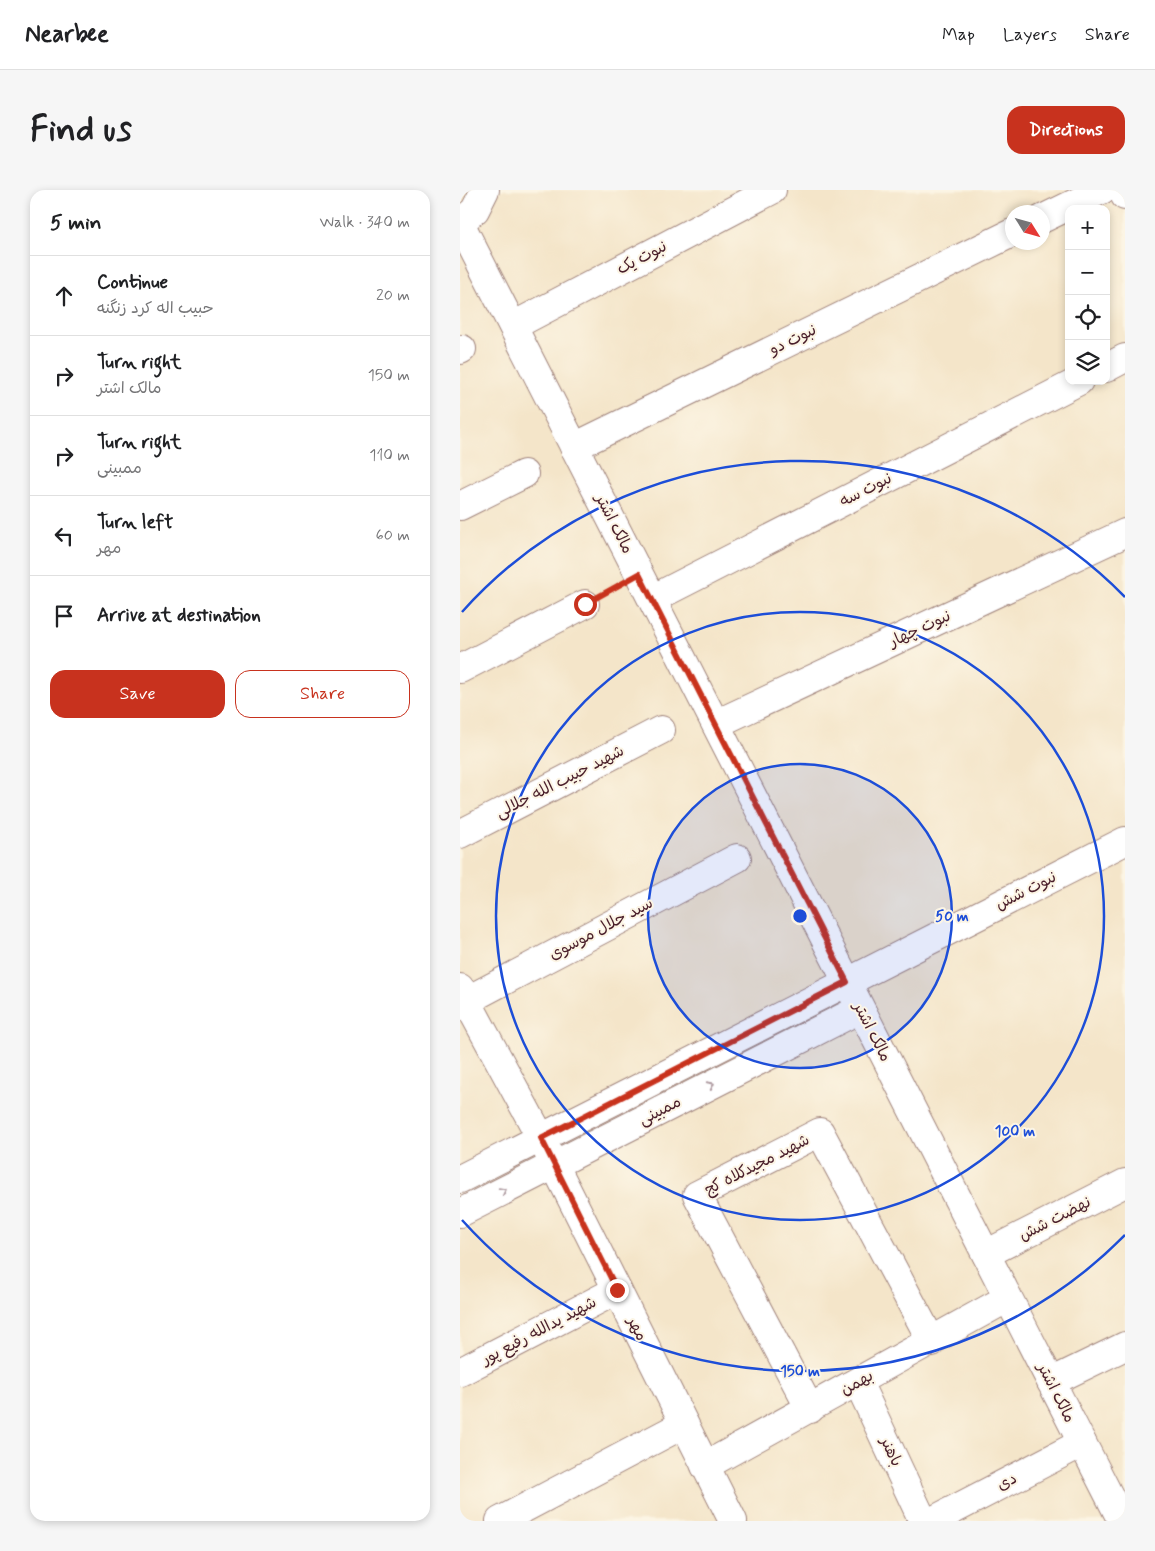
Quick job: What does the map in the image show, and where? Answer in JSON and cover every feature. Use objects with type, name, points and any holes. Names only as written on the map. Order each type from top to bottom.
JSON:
[{"type":"street","points":[[460,223],[475,210],[485,190]]},
{"type":"street","name":"نبوت یک","points":[[513,326],[772,190]]},
{"type":"street","points":[[1050,215],[1102,190]]},
{"type":"street","points":[[1122,190],[1125,196]]},
{"type":"street","name":"مالک اشتر","points":[[460,223],[1122,1521]]},
{"type":"street","name":"نبوت دو","points":[[574,447],[1005,236]]},
{"type":"street","points":[[1110,366],[1125,358]]},
{"type":"street","name":"نبوت سه","points":[[652,598],[1071,385]]},
{"type":"street","points":[[460,506],[524,474]]},
{"type":"street","name":"نبوت چهار","points":[[716,724],[1125,533]]},
{"type":"street","points":[[460,669],[585,604]]},
{"type":"street","name":"شهید حبیب الله جلالی","points":[[460,834],[661,730]]},
{"type":"street","name":"نبوت شش","points":[[847,982],[1125,841]]},
{"type":"street","name":"سید جلال موسوی","points":[[462,997],[737,858]]},
{"type":"street","name":"ممبینی","points":[[460,1179],[847,982]]},
{"type":"street","name":"مهر","points":[[462,997],[541,1138],[733,1521]]},
{"type":"street","name":"ممبینی","points":[[460,1213],[860,1009]]},
{"type":"street","name":"شهید مجیدکلاه کج","points":[[810,1408],[697,1196],[820,1132],[932,1342]]},
{"type":"street","name":"نهضت شش","points":[[986,1254],[1125,1183]]},
{"type":"street","name":"شهید یدالله رفیع پور","points":[[460,1372],[617,1290]]},
{"type":"street","name":"بهمن","points":[[705,1466],[932,1342],[1008,1298]]},
{"type":"street","points":[[1050,1382],[1125,1346]]},
{"type":"street","name":"باهنر","points":[[858,1382],[923,1521]]},
{"type":"street","points":[[500,1521],[684,1424]]},
{"type":"street","name":"دی","points":[[932,1521],[1082,1443]]},
{"type":"path","points":[[585,604],[639,574]]},
{"type":"route","points":[[585,604],[639,574],[847,982],[541,1138],[617,1290]]}]
